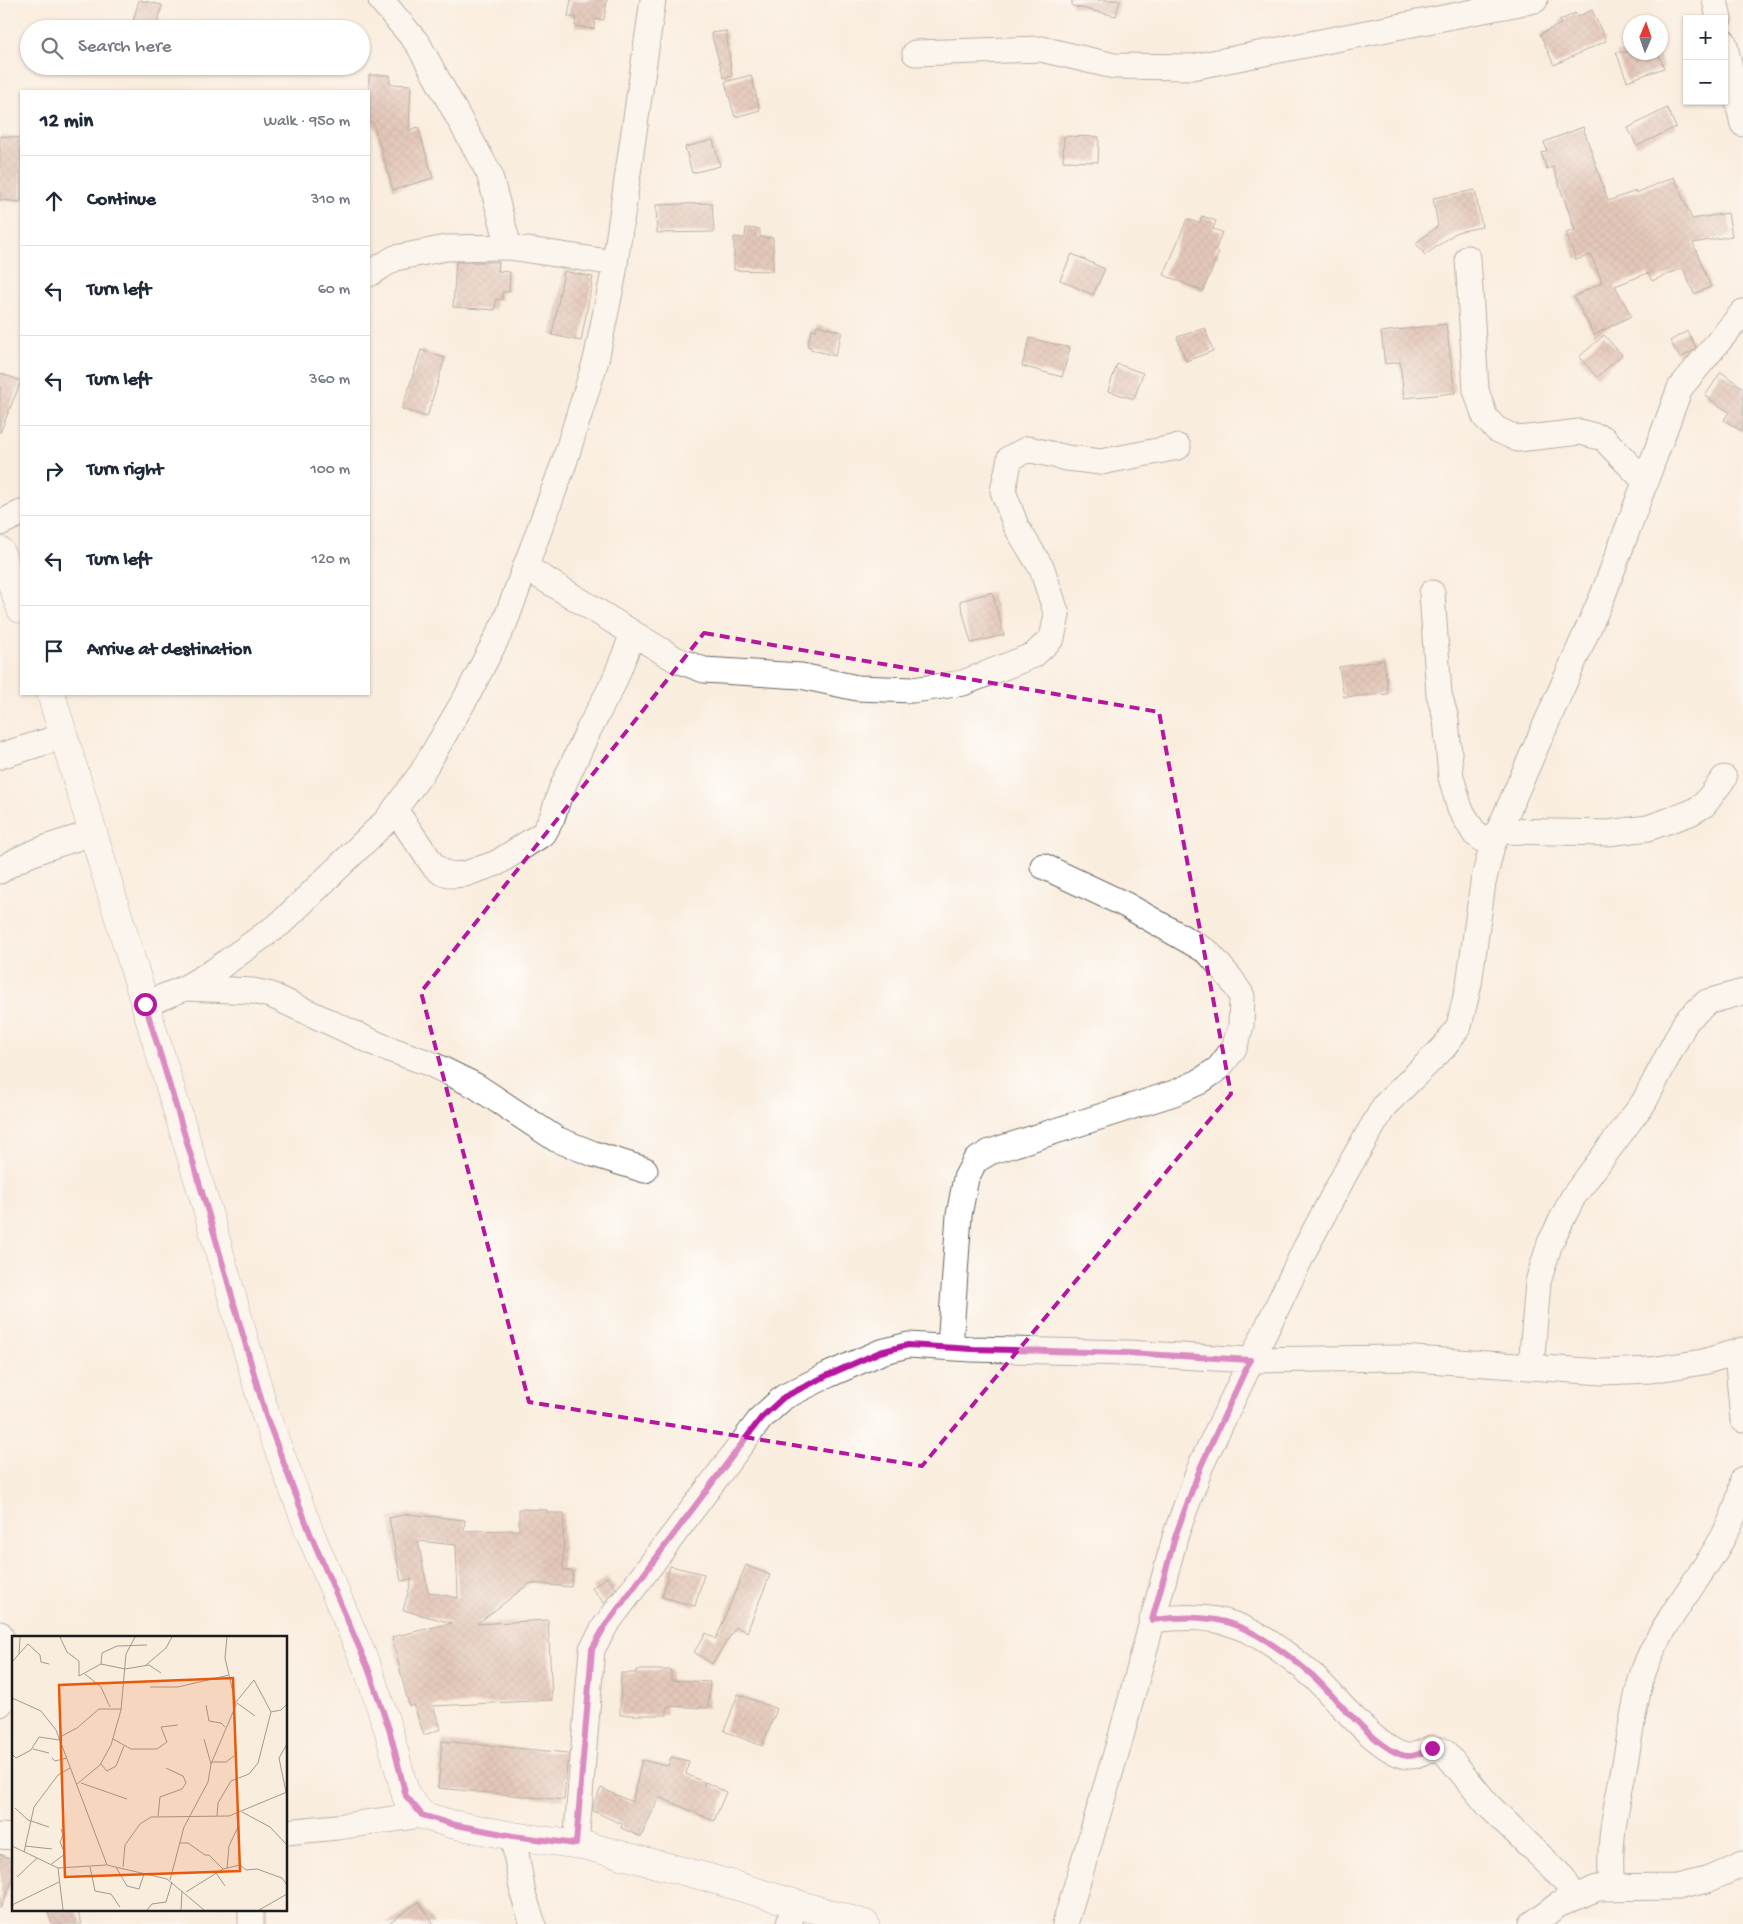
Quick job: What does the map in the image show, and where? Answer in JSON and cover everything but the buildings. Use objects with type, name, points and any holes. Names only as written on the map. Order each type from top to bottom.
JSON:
[{"type":"main road","points":[[0,551],[20,606]]},
{"type":"main road","points":[[51,695],[208,1212],[266,1416],[310,1533],[368,1668],[390,1732],[406,1796],[422,1815],[451,1824],[513,1836],[576,1844],[697,1875],[792,1914],[865,1924]]},
{"type":"street","points":[[381,0],[418,44],[489,173],[509,247]]},
{"type":"street","points":[[145,1004],[185,988],[214,971],[281,923],[386,821],[421,774],[468,694],[505,622],[564,463],[596,360],[615,263],[653,0]]},
{"type":"street","points":[[915,53],[1041,49],[1114,66],[1192,67],[1535,0]]},
{"type":"street","points":[[1715,0],[1718,15]]},
{"type":"street","points":[[1728,59],[1743,124]]},
{"type":"street","points":[[370,273],[395,258],[446,248],[509,247],[615,263]]},
{"type":"street","points":[[1468,258],[1476,390],[1485,417],[1496,429],[1518,439],[1580,432],[1603,438],[1646,482]]},
{"type":"street","points":[[1065,1924],[1120,1740],[1176,1534],[1201,1466],[1250,1360],[1306,1247],[1347,1170],[1385,1105],[1444,1047],[1459,1026],[1469,984],[1483,883],[1495,838],[1603,595],[1680,388],[1743,312]]},
{"type":"street","points":[[525,567],[675,659],[704,670],[801,676],[857,688],[913,690],[963,683],[1034,655],[1052,638],[1057,616],[1042,569],[1016,526],[1003,491],[1010,458],[1028,449],[1067,458],[1101,462],[1178,447]]},
{"type":"street","points":[[0,523],[20,513]]},
{"type":"street","points":[[1432,593],[1439,694],[1446,719],[1451,777],[1460,809],[1475,834],[1495,838],[1608,833],[1648,828],[1690,813],[1704,805],[1724,778]]},
{"type":"street","points":[[395,810],[433,865],[441,872],[453,875],[465,874],[497,863],[544,833],[552,818],[561,790],[613,684],[633,634]]},
{"type":"street","points":[[0,756],[64,736]]},
{"type":"street","points":[[0,871],[6,866],[50,847],[93,833]]},
{"type":"street","points":[[950,1347],[959,1215],[966,1178],[975,1161],[990,1152],[1174,1093],[1199,1082],[1219,1068],[1234,1048],[1241,1026],[1242,996],[1230,978],[1208,952],[1126,905],[1044,866]]},
{"type":"street","points":[[185,988],[271,994],[381,1046],[431,1064],[476,1086],[556,1139],[594,1154],[645,1170]]},
{"type":"street","points":[[1531,1367],[1538,1282],[1550,1243],[1573,1197],[1644,1102],[1686,1022],[1707,1002],[1743,992]]},
{"type":"street","points":[[576,1844],[592,1649],[605,1626],[761,1418],[784,1397],[880,1352],[908,1345],[972,1349],[1127,1353],[1250,1360],[1400,1358],[1602,1372],[1651,1370],[1703,1362],[1740,1351],[1743,1420]]},
{"type":"street","points":[[1612,1886],[1609,1864],[1610,1842],[1632,1718],[1644,1670],[1669,1620],[1721,1540],[1735,1511],[1743,1479]]},
{"type":"street","points":[[1152,1620],[1190,1616],[1208,1618],[1236,1626],[1272,1645],[1313,1676],[1352,1717],[1398,1753],[1408,1756],[1417,1755],[1432,1748],[1444,1751],[1488,1805],[1556,1871],[1574,1898]]},
{"type":"street","points":[[0,1634],[8,1656],[6,1692],[0,1704]]},
{"type":"street","points":[[288,1832],[422,1815]]},
{"type":"street","points":[[513,1836],[523,1894],[533,1924]]},
{"type":"street","points":[[1532,1924],[1558,1905],[1597,1888],[1612,1886],[1647,1889],[1677,1887],[1707,1880],[1743,1864]]},
{"type":"highlighted area","points":[[704,633],[1159,712],[1231,1094],[922,1466],[529,1402],[421,992]]},
{"type":"route","points":[[145,1004],[208,1212],[266,1416],[310,1533],[368,1668],[390,1732],[406,1796],[422,1815],[451,1824],[513,1836],[576,1844],[592,1649],[605,1626],[761,1418],[784,1397],[828,1375],[880,1352],[908,1345],[972,1349],[1127,1353],[1250,1360],[1201,1466],[1176,1534],[1152,1620],[1190,1616],[1208,1618],[1236,1626],[1272,1645],[1313,1676],[1352,1717],[1398,1753],[1408,1756],[1417,1755],[1432,1748]]}]
